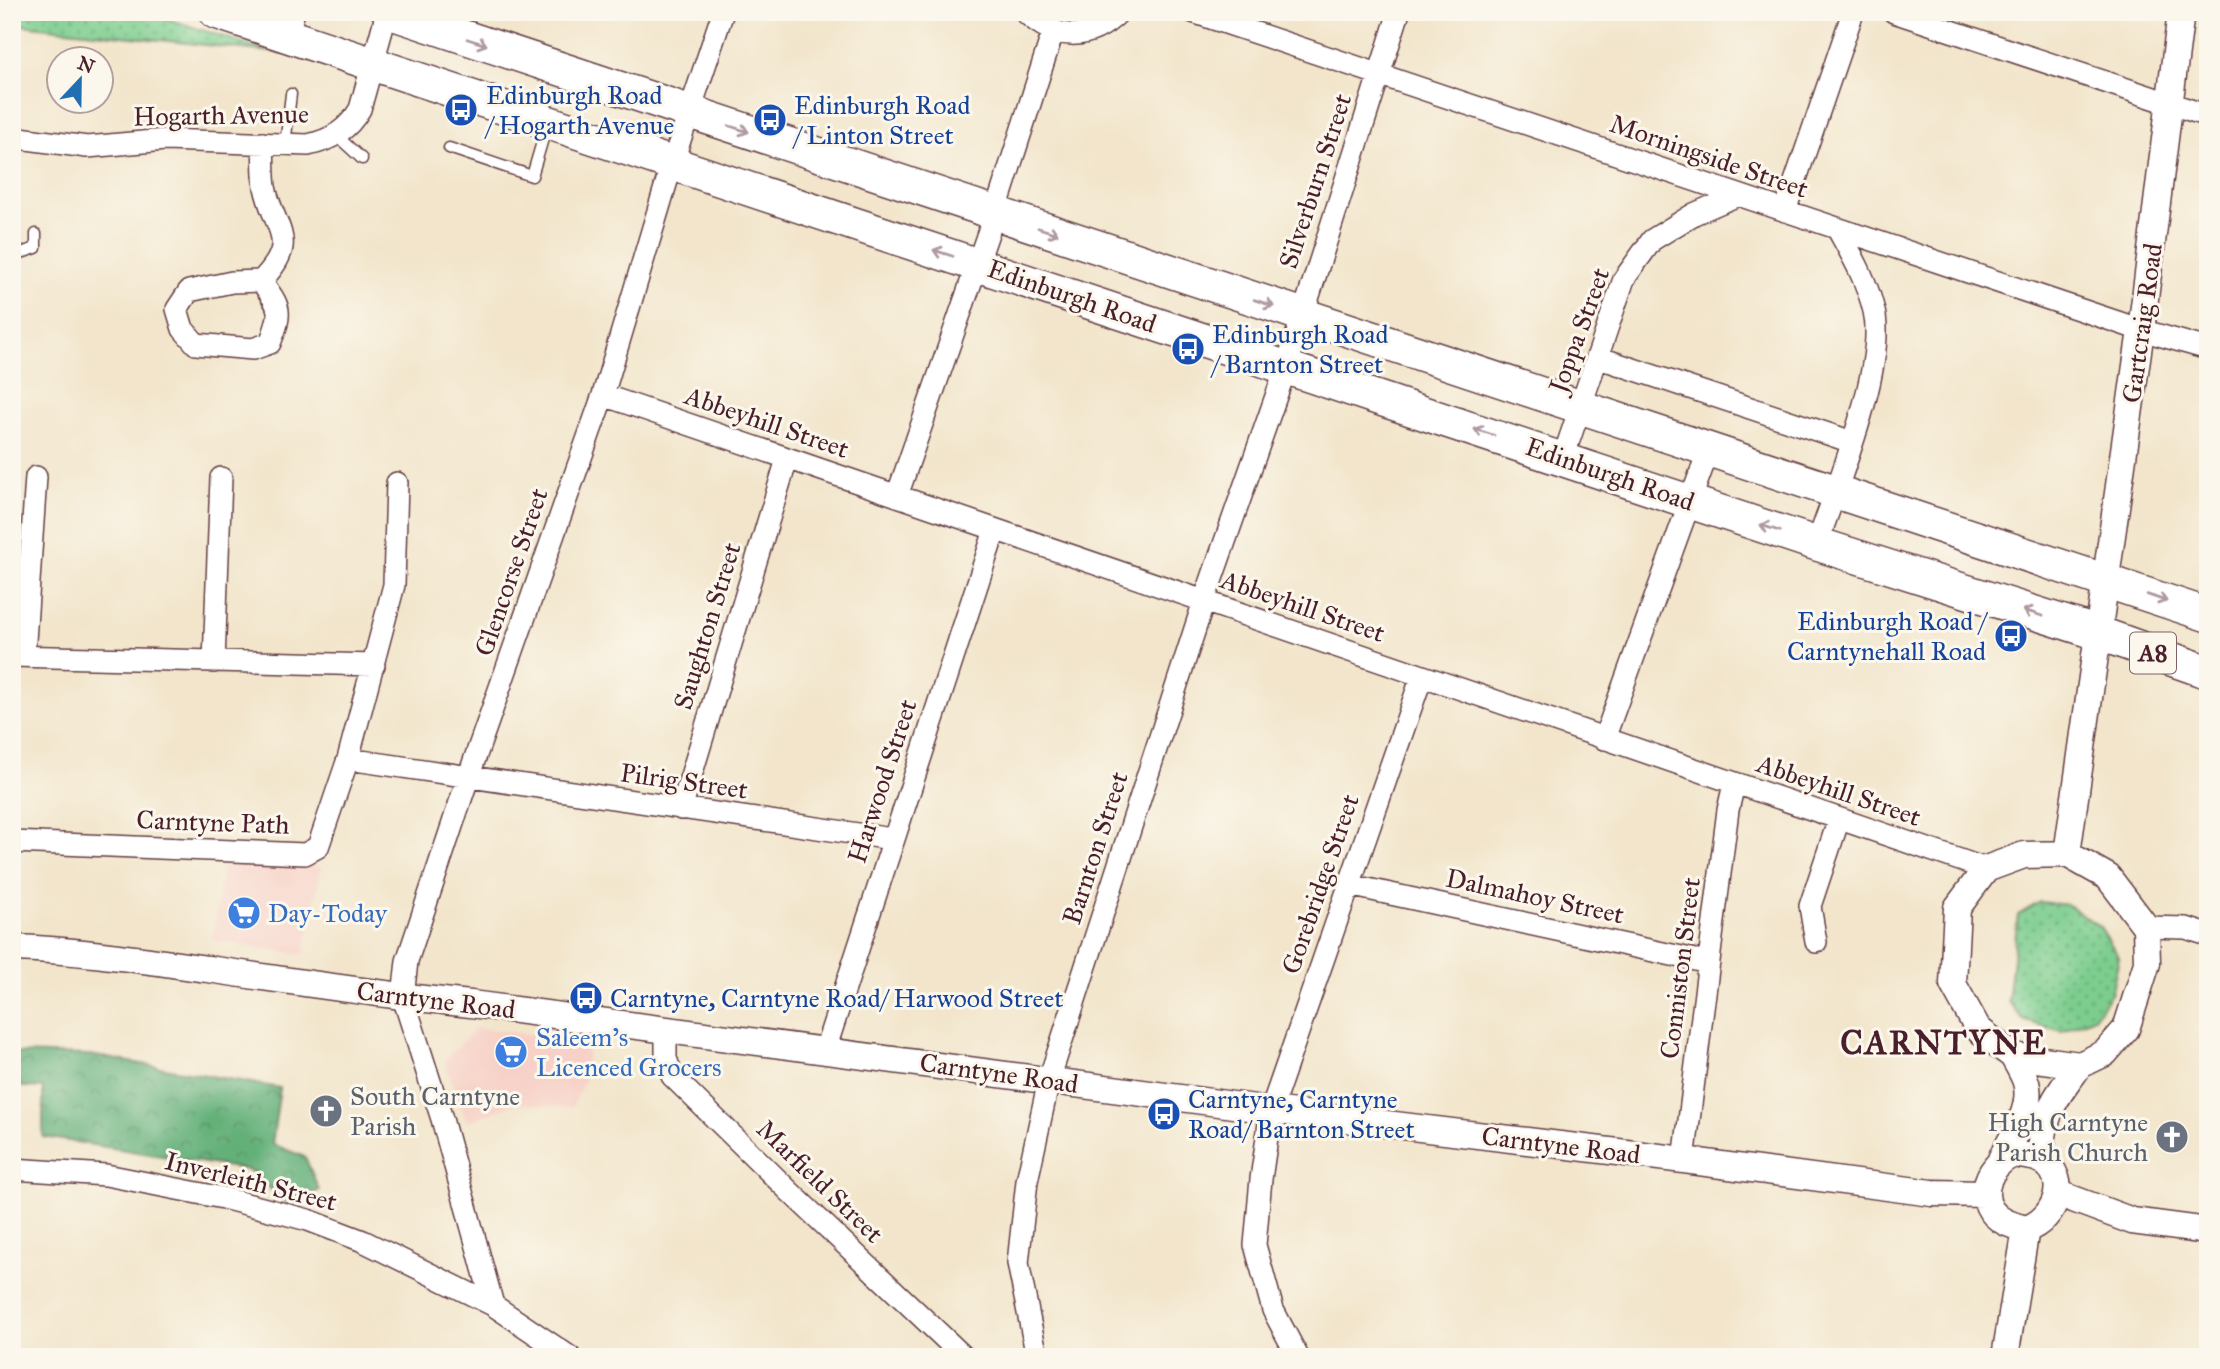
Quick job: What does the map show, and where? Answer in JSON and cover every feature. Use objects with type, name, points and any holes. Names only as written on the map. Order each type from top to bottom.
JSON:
[{"type":"main road","name":"Edinburgh Road","points":[[216,12],[291,24],[373,65],[2208,672]]},
{"type":"main road","name":"Edinburgh Road","points":[[388,12],[2208,615]]},
{"type":"street","name":"Hogarth Avenue","points":[[12,137],[87,147],[165,140],[308,145],[336,135],[354,120],[360,109],[388,12]]},
{"type":"street","name":"Glencorse Street","points":[[403,998],[407,961],[468,778],[603,395],[672,164],[723,12]]},
{"type":"street","points":[[1024,12],[1037,24],[1054,32],[1072,35],[1091,32],[1109,23],[1119,12]]},
{"type":"street","name":"Morningside Street","points":[[1193,12],[2141,330],[2208,349]]},
{"type":"street","name":"Silverburn Street","points":[[1286,368],[1399,12]]},
{"type":"street","points":[[1785,211],[1853,12]]},
{"type":"street","points":[[1894,12],[2208,116]]},
{"type":"street","name":"Gartcraig Road","points":[[2067,854],[2141,330],[2182,12]]},
{"type":"street","points":[[897,496],[995,213],[1054,32]]},
{"type":"street","points":[[261,281],[278,304],[279,323],[270,343],[253,349],[196,344],[183,330],[177,309],[188,291],[232,282],[261,281],[276,266],[284,241],[265,187],[263,143]]},
{"type":"street","name":"Joppa Street","points":[[1563,458],[1624,279],[1652,240],[1694,214],[1738,195]]},
{"type":"street","points":[[1817,544],[1852,442],[1876,345],[1875,313],[1860,270],[1837,228]]},
{"type":"street","points":[[1597,357],[1852,442]]},
{"type":"street","name":"Barnton Street","points":[[1037,1357],[1018,1263],[1027,1181],[1049,1080],[1204,601],[1286,368]]},
{"type":"street","name":"Abbeyhill Street","points":[[603,395],[1986,869]]},
{"type":"street","points":[[1604,738],[1709,449]]},
{"type":"street","name":"Saughton Street","points":[[681,808],[788,459]]},
{"type":"street","points":[[36,477],[18,656],[374,665]]},
{"type":"street","points":[[214,662],[220,478]]},
{"type":"street","name":"Carntyne Path","points":[[12,842],[305,854],[318,846],[348,759],[394,585],[397,483]]},
{"type":"street","name":"Harwood Street","points":[[825,1050],[995,530]]},
{"type":"street","name":"Gorebridge Street","points":[[1298,1357],[1273,1310],[1255,1245],[1271,1110],[1422,676]]},
{"type":"street","name":"Pilrig Street","points":[[348,759],[892,839]]},
{"type":"street","name":"Conniston Street","points":[[1684,1160],[1728,810],[1734,784]]},
{"type":"street","points":[[1816,942],[1810,906],[1839,819]]},
{"type":"street","points":[[2001,1159],[2014,1154],[2040,1160],[2049,1168],[2057,1193],[2052,1211],[2044,1220],[2026,1229],[2003,1222],[1990,1208],[1985,1194],[1988,1175],[2001,1159],[2024,1115],[2028,1100],[2027,1085],[2013,1056],[1978,1030],[1953,984],[1957,908],[1986,869],[2024,855],[2067,854],[2108,877],[2146,927],[2147,963],[2126,1029],[2105,1054],[2080,1065],[2047,1112],[2042,1131],[2040,1160]]},
{"type":"street","name":"Dalmahoy Street","points":[[1349,885],[1709,963]]},
{"type":"street","points":[[2146,927],[2186,928],[2208,935]]},
{"type":"street","name":"Carntyne Road","points":[[12,948],[44,949],[163,963],[403,998],[1932,1193],[1985,1194]]},
{"type":"street","points":[[403,998],[442,1119],[493,1305]]},
{"type":"street","name":"Marfield Street","points":[[666,1030],[666,1058],[672,1076],[964,1357]]},
{"type":"street","points":[[2013,1056],[2080,1065]]},
{"type":"street","name":"Inverleith Street","points":[[12,1169],[106,1175],[223,1198],[307,1220],[363,1241],[493,1305],[570,1357]]},
{"type":"street","points":[[2057,1193],[2132,1221],[2208,1231]]},
{"type":"street","points":[[2005,1357],[2026,1229]]},
{"type":"lane","points":[[285,145],[291,94]]},
{"type":"lane","points":[[449,148],[532,176],[547,122]]},
{"type":"lane","points":[[336,135],[362,159]]},
{"type":"lane","points":[[12,256],[36,248],[36,234]]},
{"type":"shaded area","points":[[224,859],[321,867],[304,955],[212,940]]},
{"type":"shaded area","points":[[476,1028],[589,1041],[584,1080],[572,1108],[516,1103],[467,1122],[444,1061]]},
{"type":"green space","points":[[12,12],[146,12],[271,52],[12,24]]},
{"type":"green space","points":[[2040,902],[2068,905],[2100,927],[2119,957],[2111,994],[2094,1017],[2062,1031],[2025,1021],[2008,1002],[2018,915]]},
{"type":"green space","points":[[12,1053],[90,1055],[280,1088],[272,1144],[305,1157],[319,1190],[290,1206],[249,1170],[43,1137],[43,1088],[12,1086]]},
{"type":"place","name":"Edinburgh Road / Hogarth Avenue","points":[[461,110]]},
{"type":"place","name":"Edinburgh Road / Linton Street","points":[[770,120]]},
{"type":"place","name":"Edinburgh Road / Barnton Street","points":[[1188,349]]},
{"type":"place","name":"Edinburgh Road / Carntynehall Road","points":[[2011,636]]},
{"type":"place","name":"Day-Today","points":[[244,913]]},
{"type":"place","name":"Carntyne, Carntyne Road/ Harwood Street","points":[[586,998]]},
{"type":"place","name":"Saleem's Licenced Grocers","points":[[511,1052]]},
{"type":"place","name":"South Carntyne Parish","points":[[326,1111]]},
{"type":"place","name":"Carntyne, Carntyne Road/ Barnton Street","points":[[1164,1114]]},
{"type":"place","name":"High Carntyne Parish Church","points":[[2172,1137]]},
{"type":"district","name":"CARNTYNE","points":[[1944,1042]]}]
